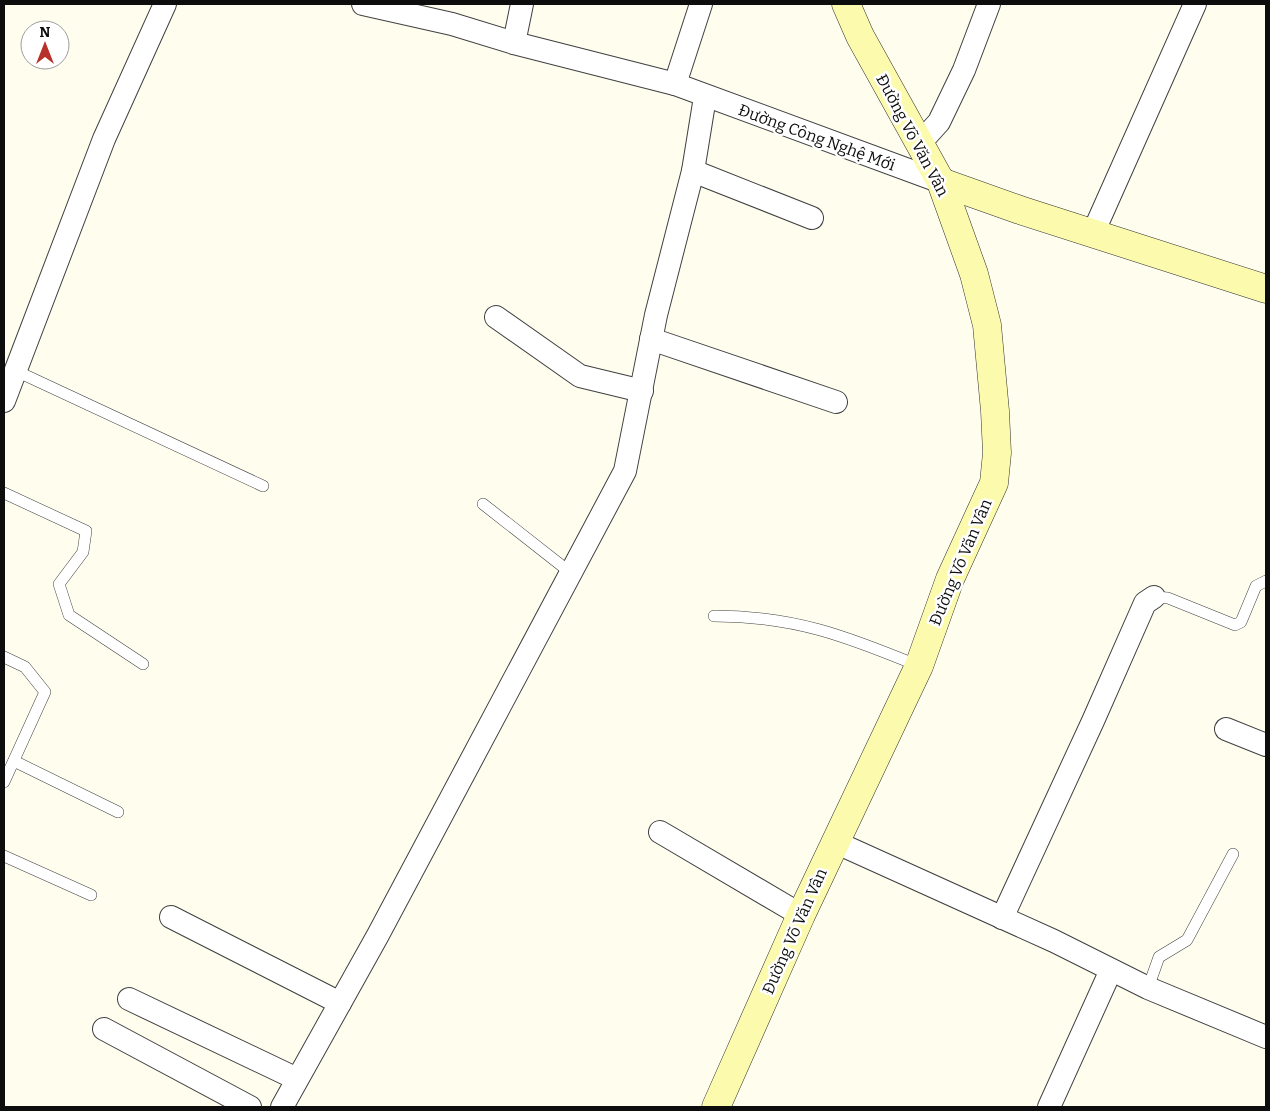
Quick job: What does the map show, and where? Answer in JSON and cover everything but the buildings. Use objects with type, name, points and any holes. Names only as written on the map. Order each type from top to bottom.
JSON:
[{"type":"street","points":[[4,401],[13,356],[104,139],[165,4]]},
{"type":"street","name":"Đường Công Nghệ Mới","points":[[363,4],[438,12],[514,43],[675,84],[705,97],[941,182],[1093,234],[1266,289]]},
{"type":"street","points":[[514,43],[522,4]]},
{"type":"street","points":[[675,84],[701,4]]},
{"type":"street","name":"Đường Võ Văn Vân","points":[[716,1107],[801,915],[919,666],[950,579],[994,483],[997,453],[987,325],[974,274],[941,182],[860,36],[846,4]]},
{"type":"street","points":[[920,143],[939,122],[964,70],[989,4]]},
{"type":"street","points":[[1093,234],[1195,4]]},
{"type":"street","points":[[282,1107],[340,1003],[625,471],[651,339],[693,171],[705,97]]},
{"type":"street","points":[[693,171],[812,218]]},
{"type":"street","points":[[496,317],[580,376],[642,391]]},
{"type":"street","points":[[651,339],[836,402]]},
{"type":"street","points":[[1002,918],[1093,721],[1145,602],[1154,597]]},
{"type":"street","points":[[1226,729],[1266,745]]},
{"type":"street","points":[[660,832],[801,915]]},
{"type":"street","points":[[835,842],[1002,918],[1148,988],[1266,1037]]},
{"type":"street","points":[[171,917],[340,1003]]},
{"type":"street","points":[[1049,1107],[1111,970]]},
{"type":"street","points":[[129,999],[297,1079]]},
{"type":"street","points":[[104,1029],[250,1107]]},
{"type":"lane","points":[[13,356],[263,486]]},
{"type":"lane","points":[[4,493],[86,531],[83,552],[59,584],[69,615],[143,664]]},
{"type":"lane","points":[[483,504],[571,573]]},
{"type":"lane","points":[[1154,597],[1168,598],[1234,625],[1241,622],[1245,616],[1256,586],[1266,581]]},
{"type":"lane","points":[[714,616],[738,616],[799,623],[852,638],[919,666]]},
{"type":"lane","points":[[4,657],[24,668],[45,692],[4,782]]},
{"type":"lane","points":[[14,761],[118,812]]},
{"type":"lane","points":[[1148,988],[1159,957],[1187,940],[1233,854]]},
{"type":"lane","points":[[4,856],[91,895]]}]
